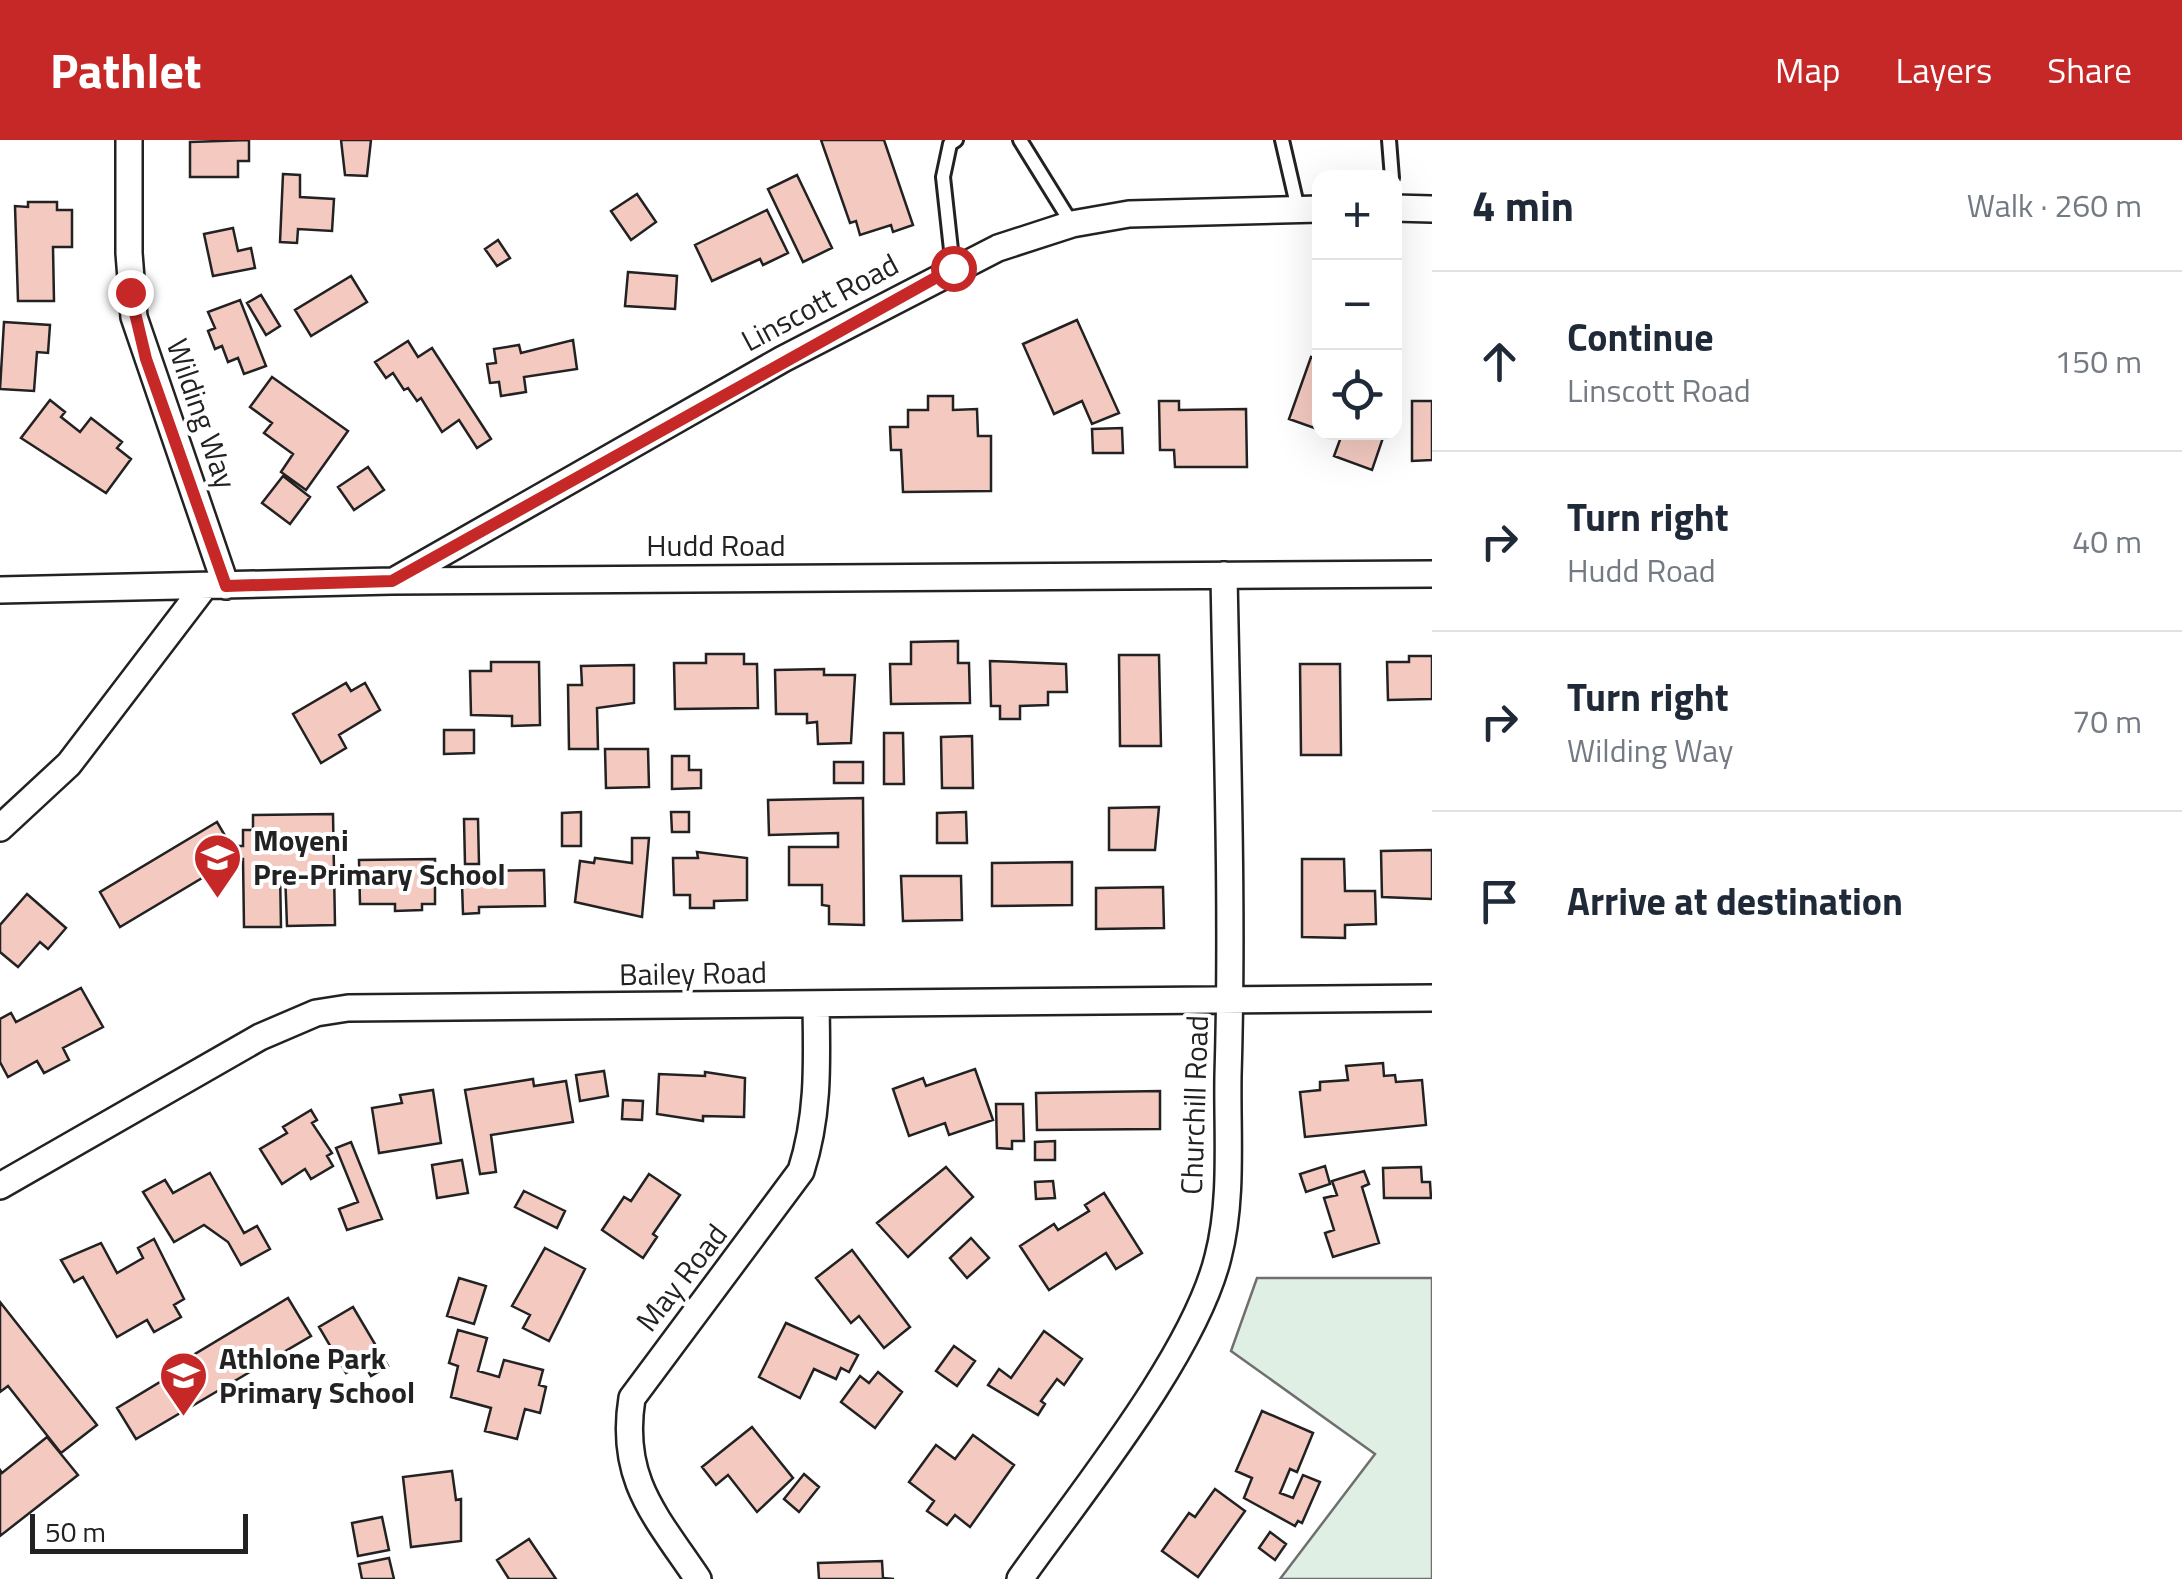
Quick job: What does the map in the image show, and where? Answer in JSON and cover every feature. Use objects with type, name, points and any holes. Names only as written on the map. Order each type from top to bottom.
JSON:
[{"type":"street","name":"Wilding Way","points":[[129,140],[128,254],[134,317],[215,587]]},
{"type":"street","points":[[1402,208],[1432,209]]},
{"type":"street","name":"Linscott Road","points":[[392,581],[953,268],[1072,224],[1129,214],[1309,209]]},
{"type":"street","name":"Hudd Road","points":[[0,590],[392,581],[1432,574]]},
{"type":"street","name":"Churchill Road","points":[[1020,1579],[1168,1361],[1198,1310],[1218,1257],[1225,1202],[1230,1002],[1224,575]]},
{"type":"street","points":[[0,828],[69,764],[215,587]]},
{"type":"street","name":"Bailey Road","points":[[0,1186],[260,1037],[316,1013],[348,1008],[1432,998]]},
{"type":"street","name":"May Road","points":[[698,1579],[639,1487],[629,1461],[626,1432],[632,1398],[801,1171],[813,1132],[818,1091],[816,1005]]},
{"type":"lane","points":[[953,268],[944,177],[950,144],[956,140]]},
{"type":"lane","points":[[1020,140],[1072,224]]},
{"type":"lane","points":[[1282,140],[1309,209]]},
{"type":"lane","points":[[1389,140],[1391,170]]},
{"type":"green space","points":[[1257,1278],[1432,1278],[1432,1579],[1280,1579],[1375,1454],[1231,1351]]},
{"type":"building","points":[[249,140],[249,161],[238,161],[238,177],[190,177],[190,142]]},
{"type":"building","points":[[341,140],[371,140],[367,176],[345,175]]},
{"type":"building","points":[[821,140],[884,140],[913,225],[893,232],[891,225],[860,235],[856,221],[850,223]]},
{"type":"building","points":[[283,174],[300,175],[300,197],[334,199],[332,231],[298,229],[297,243],[280,242]]},
{"type":"building","points":[[797,175],[832,248],[803,262],[768,189]]},
{"type":"building","points":[[637,194],[656,222],[631,240],[611,211]]},
{"type":"building","points":[[28,202],[57,202],[57,210],[72,210],[72,247],[53,247],[54,301],[18,301],[15,206],[28,207]]},
{"type":"building","points":[[767,210],[788,253],[763,265],[760,259],[712,281],[695,245]]},
{"type":"building","points":[[233,228],[238,251],[251,248],[255,268],[213,276],[204,234]]},
{"type":"building","points":[[498,240],[510,258],[497,266],[485,249]]},
{"type":"building","points":[[628,272],[677,276],[675,309],[625,306]]},
{"type":"building","points":[[351,276],[367,302],[311,336],[295,310]]},
{"type":"building","points":[[261,295],[280,326],[266,335],[247,303]]},
{"type":"building","points":[[240,300],[266,366],[244,374],[238,358],[228,362],[222,346],[215,349],[208,331],[215,328],[208,312]]},
{"type":"building","points":[[1077,320],[1119,413],[1092,424],[1082,401],[1054,414],[1023,344]]},
{"type":"building","points":[[4,322],[50,325],[48,353],[37,352],[34,391],[0,389]]},
{"type":"building","points":[[573,340],[577,369],[524,377],[526,392],[501,396],[499,382],[490,383],[487,364],[496,363],[494,349],[519,345],[521,353]]},
{"type":"building","points":[[408,341],[418,357],[432,348],[491,439],[477,448],[459,420],[442,432],[421,398],[417,401],[408,388],[404,390],[393,373],[386,378],[375,362]]},
{"type":"building","points":[[1311,357],[1312,357],[1312,427],[1289,419]]},
{"type":"building","points":[[272,377],[348,431],[306,490],[281,472],[293,454],[264,433],[272,423],[250,407]]},
{"type":"building","points":[[928,396],[953,396],[953,410],[977,409],[978,436],[991,436],[991,491],[903,492],[901,450],[891,450],[890,427],[908,427],[908,410],[928,410]]},
{"type":"building","points":[[50,400],[65,412],[61,417],[80,432],[91,418],[122,442],[117,448],[131,459],[106,493],[21,438]]},
{"type":"building","points":[[1159,401],[1179,401],[1179,410],[1246,409],[1247,467],[1175,467],[1174,450],[1160,450]]},
{"type":"building","points":[[1412,401],[1432,401],[1432,460],[1412,461]]},
{"type":"building","points":[[1122,428],[1123,453],[1093,453],[1092,429]]},
{"type":"building","points":[[1340,440],[1382,440],[1372,470],[1334,456]]},
{"type":"building","points":[[368,467],[384,490],[354,510],[338,487]]},
{"type":"building","points":[[283,476],[310,497],[290,524],[262,503]]},
{"type":"building","points":[[958,641],[958,663],[969,663],[970,703],[891,704],[890,664],[911,664],[911,642]]},
{"type":"building","points":[[706,654],[744,654],[744,664],[757,664],[758,708],[675,709],[674,663],[706,663]]},
{"type":"building","points":[[1119,655],[1159,655],[1161,746],[1120,746]]},
{"type":"building","points":[[1409,656],[1432,656],[1432,699],[1388,700],[1387,662],[1409,662]]},
{"type":"building","points":[[990,661],[1066,664],[1067,692],[1048,692],[1048,705],[1020,706],[1020,719],[1000,719],[1000,706],[991,706]]},
{"type":"building","points":[[491,662],[539,662],[540,725],[512,726],[512,716],[471,715],[470,671],[491,671]]},
{"type":"building","points":[[1300,664],[1340,664],[1341,755],[1301,755]]},
{"type":"building","points":[[634,665],[634,703],[597,708],[598,749],[569,749],[568,685],[582,685],[581,666]]},
{"type":"building","points":[[824,669],[824,675],[855,675],[851,743],[818,744],[817,722],[807,723],[807,714],[776,714],[775,670]]},
{"type":"building","points":[[346,683],[351,691],[365,683],[380,710],[339,735],[346,748],[321,763],[293,714]]},
{"type":"building","points":[[444,730],[474,730],[474,753],[444,754]]},
{"type":"building","points":[[884,733],[903,733],[904,784],[884,784]]},
{"type":"building","points":[[972,736],[973,788],[942,788],[941,737]]},
{"type":"building","points":[[605,749],[648,749],[649,787],[606,788]]},
{"type":"building","points":[[672,756],[689,756],[689,770],[701,770],[701,788],[672,789]]},
{"type":"building","points":[[834,762],[863,762],[863,783],[834,783]]},
{"type":"building","points":[[863,798],[864,925],[829,924],[829,906],[822,905],[822,885],[789,885],[789,847],[838,847],[838,833],[769,835],[768,800]]},
{"type":"building","points":[[1159,807],[1155,850],[1109,850],[1109,808]]},
{"type":"building","points":[[581,812],[581,846],[562,846],[562,813]]},
{"type":"building","points":[[671,812],[689,812],[689,832],[672,832]]},
{"type":"building","points":[[966,812],[967,843],[937,843],[937,813]]},
{"type":"building","points":[[333,814],[335,925],[287,926],[285,871],[280,871],[281,927],[244,927],[243,859],[234,859],[120,927],[100,892],[217,822],[231,846],[243,846],[243,830],[253,830],[253,815]]},
{"type":"building","points":[[464,819],[478,819],[479,864],[465,864]]},
{"type":"building","points":[[632,838],[649,838],[642,917],[575,902],[580,861],[594,863],[595,858],[632,863]]},
{"type":"building","points":[[1432,850],[1432,899],[1382,897],[1381,851]]},
{"type":"building","points":[[697,852],[747,858],[747,900],[714,901],[714,908],[690,908],[690,895],[674,895],[673,858],[698,858]]},
{"type":"building","points":[[435,859],[435,904],[422,904],[422,910],[395,911],[395,904],[360,904],[359,860]]},
{"type":"building","points":[[1302,859],[1344,859],[1345,891],[1375,891],[1376,924],[1345,925],[1345,938],[1302,937]]},
{"type":"building","points":[[1072,862],[1072,905],[992,906],[992,863]]},
{"type":"building","points":[[544,870],[545,906],[479,907],[479,913],[463,914],[462,884],[483,884],[483,871]]},
{"type":"building","points":[[901,876],[961,876],[962,920],[903,921]]},
{"type":"building","points":[[1163,887],[1164,928],[1096,929],[1096,888]]},
{"type":"building","points":[[27,894],[66,928],[48,949],[40,942],[18,967],[0,952],[0,925]]},
{"type":"building","points":[[81,988],[103,1027],[63,1048],[69,1060],[44,1073],[37,1061],[8,1077],[0,1062],[0,1019],[11,1013],[16,1022]]},
{"type":"building","points":[[1383,1063],[1384,1076],[1395,1075],[1396,1082],[1422,1080],[1426,1125],[1305,1137],[1300,1092],[1320,1090],[1320,1082],[1348,1080],[1346,1066]]},
{"type":"building","points":[[975,1069],[993,1120],[949,1135],[945,1123],[909,1136],[893,1089],[923,1078],[926,1086]]},
{"type":"building","points":[[604,1071],[608,1096],[580,1101],[576,1075]]},
{"type":"building","points":[[705,1072],[745,1078],[744,1117],[703,1116],[703,1121],[657,1114],[659,1074],[705,1076]]},
{"type":"building","points":[[533,1079],[534,1086],[566,1081],[573,1122],[491,1135],[496,1172],[480,1174],[465,1090]]},
{"type":"building","points":[[433,1090],[441,1143],[379,1153],[372,1108],[402,1103],[400,1095]]},
{"type":"building","points":[[1160,1091],[1160,1129],[1037,1130],[1036,1093]]},
{"type":"building","points":[[623,1100],[643,1101],[642,1120],[622,1119]]},
{"type":"building","points":[[996,1104],[1023,1104],[1024,1141],[1012,1141],[1012,1149],[997,1148]]},
{"type":"building","points":[[311,1110],[317,1120],[312,1123],[332,1153],[327,1156],[333,1166],[311,1179],[305,1169],[282,1184],[260,1149],[287,1133],[283,1127]]},
{"type":"building","points":[[1055,1141],[1055,1160],[1035,1160],[1035,1142]]},
{"type":"building","points":[[351,1142],[382,1219],[347,1230],[339,1209],[358,1202],[336,1148]]},
{"type":"building","points":[[462,1160],[468,1193],[437,1198],[432,1165]]},
{"type":"building","points":[[1325,1166],[1330,1184],[1306,1192],[1300,1174]]},
{"type":"building","points":[[946,1167],[973,1197],[908,1257],[877,1223]]},
{"type":"building","points":[[1421,1167],[1422,1182],[1430,1182],[1431,1198],[1384,1198],[1383,1168]]},
{"type":"building","points":[[1364,1171],[1369,1184],[1362,1187],[1379,1243],[1333,1257],[1325,1233],[1334,1230],[1324,1198],[1337,1195],[1332,1181]]},
{"type":"building","points":[[210,1173],[244,1233],[257,1226],[270,1249],[241,1265],[228,1242],[204,1225],[174,1242],[143,1192],[165,1180],[173,1193]]},
{"type":"building","points":[[649,1174],[680,1195],[653,1234],[657,1237],[643,1258],[602,1230],[624,1197],[631,1201]]},
{"type":"building","points":[[1053,1181],[1055,1198],[1036,1199],[1035,1182]]},
{"type":"building","points":[[524,1191],[565,1211],[557,1228],[515,1207]]},
{"type":"building","points":[[1104,1193],[1142,1253],[1116,1269],[1106,1253],[1049,1290],[1020,1246],[1054,1224],[1058,1230],[1089,1211],[1085,1205]]},
{"type":"building","points":[[971,1238],[989,1258],[967,1278],[950,1258]]},
{"type":"building","points":[[154,1239],[184,1299],[174,1305],[181,1317],[154,1332],[147,1320],[117,1337],[83,1277],[74,1282],[61,1260],[101,1243],[117,1273],[143,1258],[138,1248]]},
{"type":"building","points":[[545,1248],[585,1269],[549,1341],[523,1328],[530,1315],[512,1306]]},
{"type":"building","points":[[852,1250],[910,1327],[884,1348],[859,1316],[851,1323],[816,1278]]},
{"type":"building","points":[[459,1278],[486,1286],[474,1324],[447,1316]]},
{"type":"building","points":[[288,1298],[311,1336],[136,1439],[117,1408],[183,1368],[180,1363]]},
{"type":"building","points":[[0,1302],[97,1425],[61,1453],[8,1386],[0,1392]]},
{"type":"building","points":[[353,1307],[388,1366],[371,1376],[363,1363],[346,1373],[319,1327]]},
{"type":"building","points":[[786,1323],[858,1355],[849,1372],[841,1368],[836,1379],[814,1369],[800,1398],[759,1377]]},
{"type":"building","points":[[458,1330],[487,1338],[478,1371],[499,1377],[504,1360],[543,1370],[539,1385],[546,1387],[540,1413],[525,1409],[517,1439],[485,1431],[491,1408],[451,1397],[458,1366],[449,1363]]},
{"type":"building","points":[[1044,1331],[1082,1359],[1064,1385],[1057,1379],[1041,1401],[1045,1404],[1038,1415],[988,1385],[999,1369],[1011,1378]]},
{"type":"building","points":[[954,1346],[975,1361],[957,1386],[936,1371]]},
{"type":"building","points":[[878,1372],[902,1392],[875,1428],[841,1402],[860,1376],[869,1383]]},
{"type":"building","points":[[1262,1411],[1313,1433],[1297,1472],[1290,1469],[1280,1493],[1293,1498],[1303,1475],[1320,1482],[1302,1523],[1298,1521],[1295,1526],[1244,1498],[1252,1478],[1236,1471]]},
{"type":"building","points":[[752,1427],[793,1478],[757,1512],[728,1475],[716,1485],[702,1467]]},
{"type":"building","points":[[973,1435],[1014,1465],[970,1527],[955,1515],[947,1525],[927,1511],[934,1501],[909,1482],[936,1445],[955,1459]]},
{"type":"building","points":[[47,1437],[78,1475],[0,1536],[0,1470],[2,1473]]},
{"type":"building","points":[[452,1471],[456,1500],[461,1499],[461,1541],[411,1547],[403,1477]]},
{"type":"building","points":[[804,1474],[819,1487],[799,1512],[784,1499]]},
{"type":"building","points":[[1215,1489],[1245,1511],[1198,1577],[1162,1551],[1189,1513],[1195,1517]]},
{"type":"building","points":[[382,1517],[389,1550],[358,1556],[352,1523]]},
{"type":"building","points":[[1270,1532],[1286,1544],[1275,1560],[1259,1548]]},
{"type":"building","points":[[529,1539],[556,1579],[509,1579],[497,1560]]},
{"type":"building","points":[[389,1558],[394,1579],[362,1579],[359,1564]]},
{"type":"building","points":[[882,1561],[883,1578],[894,1579],[819,1579],[818,1563]]},
{"type":"place","name":"Moyeni Pre-Primary School","points":[[218,900]]},
{"type":"place","name":"Athlone Park Primary School","points":[[184,1418]]},
{"type":"route","points":[[130,292],[146,359],[226,586],[392,581],[783,359],[953,268]]}]
